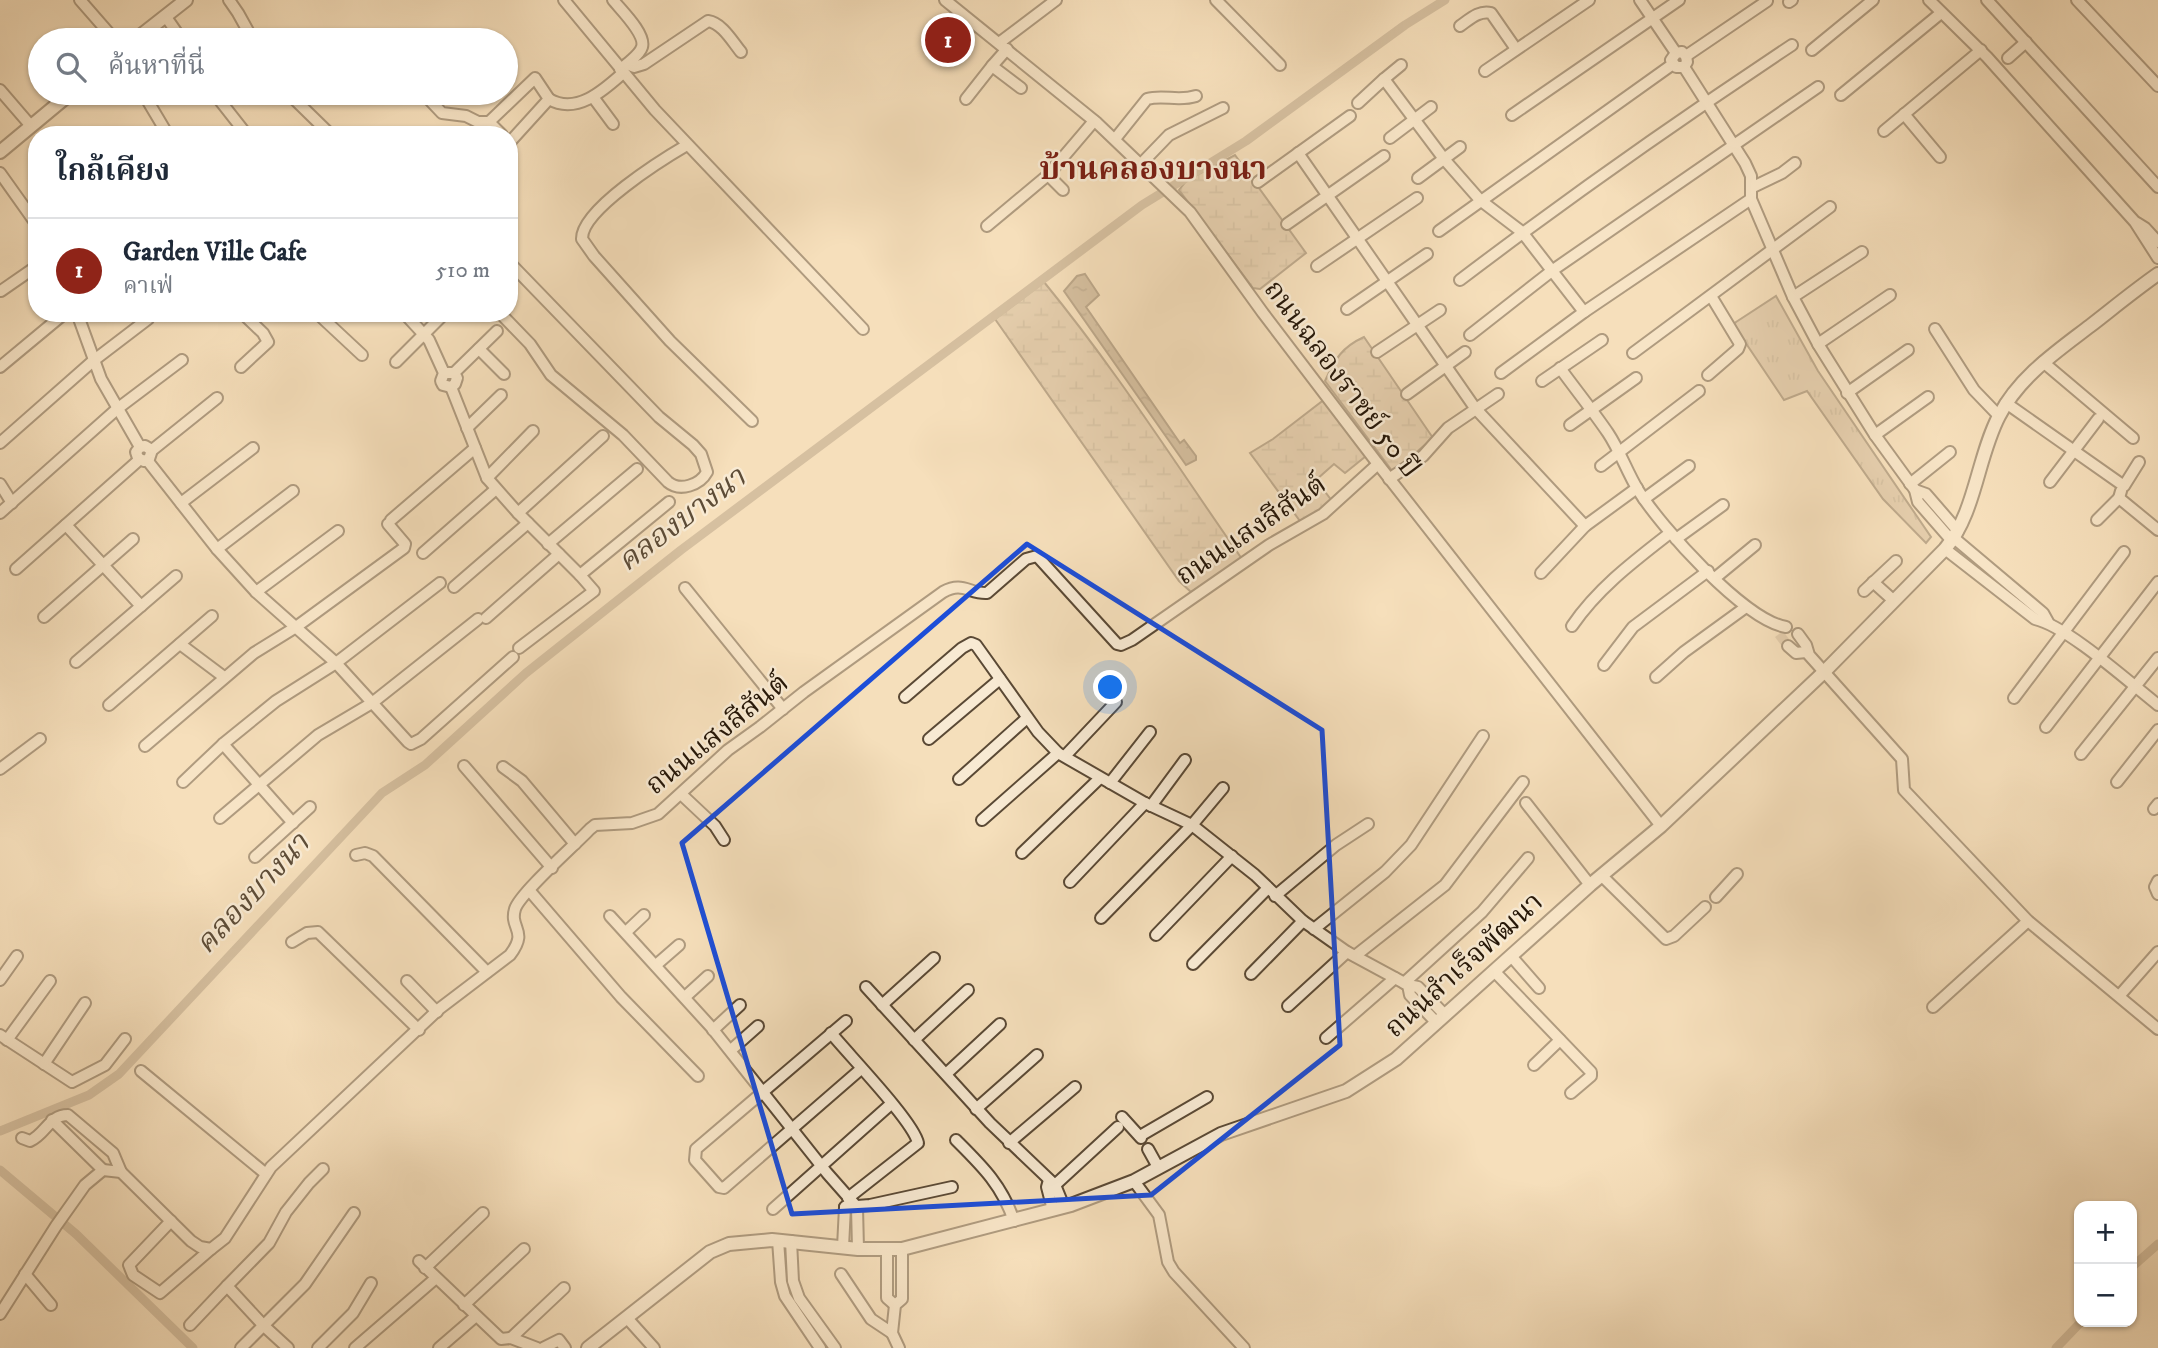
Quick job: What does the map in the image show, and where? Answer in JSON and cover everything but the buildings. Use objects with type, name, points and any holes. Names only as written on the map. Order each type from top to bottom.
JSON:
[{"type":"street","points":[[80,0],[104,28]]},
{"type":"street","points":[[152,27],[186,0]]},
{"type":"street","points":[[229,0],[247,28]]},
{"type":"street","points":[[564,0],[687,145],[863,329]]},
{"type":"street","points":[[518,94],[535,78],[549,99],[557,104],[577,103],[593,97],[623,69],[642,47],[642,41],[638,31],[613,0]]},
{"type":"street","name":"ถนนฉลองราชย์ 50 ปี","points":[[945,0],[1115,139],[1190,212],[1389,479],[1661,826]]},
{"type":"street","points":[[966,99],[992,66],[1003,46],[1056,0]]},
{"type":"street","points":[[1216,0],[1279,65]]},
{"type":"street","points":[[1485,71],[1589,0]]},
{"type":"street","points":[[1640,0],[1745,163],[1752,193],[1793,297],[1818,344],[1847,393],[1913,487],[1927,494],[1952,540],[2009,592],[2043,612],[2048,622],[2158,705]]},
{"type":"street","points":[[1512,115],[1679,0]]},
{"type":"street","points":[[1812,50],[1873,0]]},
{"type":"street","points":[[1929,0],[1981,50],[2134,222],[2158,258]]},
{"type":"street","points":[[1987,0],[2158,187]]},
{"type":"street","points":[[2077,0],[2158,86]]},
{"type":"street","points":[[1439,231],[1766,1]]},
{"type":"street","points":[[1460,26],[1477,14],[1485,11],[1491,13],[1516,48]]},
{"type":"street","points":[[1841,95],[1941,13]]},
{"type":"street","points":[[166,17],[174,28]]},
{"type":"street","points":[[623,69],[644,64],[708,21],[719,26],[741,52]]},
{"type":"street","points":[[2008,58],[2026,42]]},
{"type":"street","points":[[1460,280],[1522,232],[1705,102],[1792,44]]},
{"type":"street","points":[[1884,131],[1981,50]]},
{"type":"street","points":[[1358,103],[1401,65]]},
{"type":"street","points":[[992,66],[1021,88]]},
{"type":"street","points":[[1384,79],[1444,159],[1480,200],[1522,232],[1584,312]]},
{"type":"street","points":[[1470,335],[1553,271],[1818,87]]},
{"type":"street","points":[[0,90],[31,125],[56,105]]},
{"type":"street","points":[[1115,139],[1147,99],[1158,97],[1183,100],[1196,96]]},
{"type":"street","points":[[593,97],[613,124]]},
{"type":"street","points":[[518,133],[549,99]]},
{"type":"street","points":[[150,105],[163,126]]},
{"type":"street","points":[[223,105],[240,126]]},
{"type":"street","points":[[300,105],[322,126]]},
{"type":"street","points":[[434,105],[442,113],[466,116],[478,122],[489,122],[507,105]]},
{"type":"street","points":[[1390,138],[1431,107]]},
{"type":"street","points":[[1141,164],[1169,135],[1223,108]]},
{"type":"street","points":[[1904,114],[1940,157]]},
{"type":"street","points":[[1258,181],[1350,116]]},
{"type":"street","points":[[987,226],[1048,175],[1094,121]]},
{"type":"street","points":[[489,122],[493,126]]},
{"type":"street","points":[[0,152],[28,128]]},
{"type":"street","points":[[687,145],[630,181],[584,227],[582,239],[589,251],[670,341],[752,421]]},
{"type":"street","points":[[1418,178],[1460,147]]},
{"type":"street","points":[[1298,153],[1475,408],[1585,526]]},
{"type":"street","points":[[1287,223],[1384,156]]},
{"type":"street","points":[[1501,373],[1795,163]]},
{"type":"street","points":[[0,173],[28,212]]},
{"type":"street","points":[[1048,175],[1063,190]]},
{"type":"street","points":[[1317,266],[1418,198]]},
{"type":"street","points":[[1633,353],[1830,207]]},
{"type":"street","points":[[2134,222],[2145,228],[2158,243]]},
{"type":"street","points":[[1793,297],[1862,252]]},
{"type":"street","points":[[1347,309],[1427,254]]},
{"type":"street","points":[[509,322],[530,344],[551,375],[623,435],[674,487],[682,487],[704,478],[707,472],[701,454],[659,417],[518,271]]},
{"type":"street","points":[[1,291],[28,272]]},
{"type":"street","name":"ถนนสำเร็จพัฒนา","points":[[588,1348],[710,1252],[729,1244],[751,1240],[858,1249],[902,1249],[1059,1209],[1134,1181],[1221,1134],[1346,1091],[1396,1059],[1590,885],[1661,826],[1821,669],[1883,591],[1952,540],[1967,510],[1989,437],[2016,389],[2043,362],[2158,274]]},
{"type":"street","points":[[1818,344],[1890,295]]},
{"type":"street","points":[[1708,375],[1738,349],[1740,344],[1711,296]]},
{"type":"street","points":[[1377,352],[1440,310]]},
{"type":"street","points":[[0,367],[54,322]]},
{"type":"street","points":[[80,322],[93,361],[117,408],[140,447],[148,447],[146,457],[217,549],[256,592],[336,663],[411,744],[421,739],[516,652],[594,591],[517,513],[487,478],[451,387],[443,386],[441,381],[498,331]]},
{"type":"street","points":[[0,443],[93,361],[144,322]]},
{"type":"street","points":[[241,367],[268,342],[251,322]]},
{"type":"street","points":[[327,322],[362,355]]},
{"type":"street","points":[[413,322],[424,334],[449,373]]},
{"type":"street","points":[[396,362],[436,322]]},
{"type":"street","points":[[1936,329],[1974,390],[1999,416]]},
{"type":"street","points":[[1542,381],[1602,340]]},
{"type":"street","points":[[480,349],[504,374]]},
{"type":"street","points":[[1847,393],[1909,350]]},
{"type":"street","points":[[1407,394],[1465,352]]},
{"type":"street","points":[[0,513],[117,408],[182,360]]},
{"type":"street","points":[[2043,362],[2133,438]]},
{"type":"street","points":[[1560,368],[1620,453],[1644,499],[1673,536],[1746,607],[1780,629]]},
{"type":"street","points":[[1570,425],[1636,378]]},
{"type":"street","points":[[1601,466],[1699,391]]},
{"type":"street","points":[[467,428],[501,394]]},
{"type":"street","points":[[1389,479],[1423,456],[1448,428],[1498,394]]},
{"type":"street","points":[[1875,435],[1928,397]]},
{"type":"street","points":[[16,569],[217,398]]},
{"type":"street","points":[[2006,403],[2124,486]]},
{"type":"street","points":[[2050,482],[2098,419]]},
{"type":"street","points":[[487,478],[533,431]]},
{"type":"street","points":[[517,513],[603,436]]},
{"type":"street","points":[[181,503],[253,448]]},
{"type":"street","points":[[145,746],[254,653],[296,627],[404,548],[403,538],[390,522],[475,448]]},
{"type":"street","points":[[1913,487],[1950,452]]},
{"type":"street","points":[[2097,520],[2119,498],[2139,462]]},
{"type":"street","name":"ถนนแสงสีสันต์","points":[[171,1221],[129,1265],[133,1275],[160,1293],[225,1238],[266,1174],[300,1139],[437,1012],[504,960],[518,944],[520,937],[515,907],[595,825],[632,823],[658,814],[727,750],[943,592],[957,586],[987,593],[1032,556],[1040,559],[1117,644],[1126,644],[1284,536],[1323,514],[1378,464]]},
{"type":"street","points":[[1644,499],[1689,466]]},
{"type":"street","points":[[548,544],[637,469]]},
{"type":"street","points":[[0,484],[12,503]]},
{"type":"street","points":[[1541,573],[1585,526],[1637,488]]},
{"type":"street","points":[[423,553],[496,489]]},
{"type":"street","points":[[217,549],[293,491]]},
{"type":"street","points":[[2119,498],[2158,530]]},
{"type":"street","points":[[580,575],[669,502]]},
{"type":"street","points":[[1572,626],[1593,598],[1629,565],[1723,505]]},
{"type":"street","points":[[454,587],[528,523]]},
{"type":"street","points":[[66,525],[141,606]]},
{"type":"street","points":[[256,592],[338,531]]},
{"type":"street","points":[[44,617],[133,539]]},
{"type":"street","points":[[1604,665],[1633,628],[1755,545]]},
{"type":"street","points":[[2014,698],[2124,552]]},
{"type":"street","points":[[220,818],[318,735],[372,703],[559,554]]},
{"type":"street","points":[[1864,591],[1883,591],[1896,561]]},
{"type":"street","points":[[76,662],[176,576]]},
{"type":"street","points":[[2046,727],[2158,582]]},
{"type":"street","points":[[183,782],[223,744],[276,701],[336,663],[440,583]]},
{"type":"street","points":[[685,588],[783,709]]},
{"type":"street","points":[[1656,677],[1684,652],[1746,607]]},
{"type":"street","points":[[109,705],[212,616]]},
{"type":"street","points":[[1798,634],[1806,645],[1808,654],[1902,759],[1904,790],[1973,866],[2028,921],[2158,1029]]},
{"type":"street","points":[[905,697],[971,643],[980,649],[1027,718],[1061,754],[1105,781],[1192,825],[1232,856],[1314,929],[1351,954],[1402,982],[1418,987],[1440,1018]]},
{"type":"street","points":[[180,644],[224,677]]},
{"type":"street","points":[[1788,646],[1796,653],[1808,654]]},
{"type":"street","points":[[2081,754],[2158,658]]},
{"type":"street","points":[[929,739],[1000,679]]},
{"type":"street","points":[[982,820],[1061,754],[1116,702]]},
{"type":"street","points":[[959,779],[1027,718]]},
{"type":"street","points":[[2117,782],[2158,730]]},
{"type":"street","points":[[1022,853],[1105,781],[1150,732]]},
{"type":"street","points":[[1314,929],[1385,872],[1411,845],[1483,736]]},
{"type":"street","points":[[0,769],[40,739]]},
{"type":"street","points":[[223,744],[293,822]]},
{"type":"street","points":[[1070,881],[1148,804],[1185,760]]},
{"type":"street","points":[[464,766],[552,868]]},
{"type":"street","points":[[503,767],[517,776],[575,844]]},
{"type":"street","points":[[1287,1006],[1351,954],[1446,885],[1523,782]]},
{"type":"street","points":[[1101,918],[1192,825],[1223,788]]},
{"type":"street","points":[[681,794],[715,826],[724,840]]},
{"type":"street","points":[[1526,803],[1590,885]]},
{"type":"street","points":[[255,857],[310,807]]},
{"type":"street","points":[[1193,964],[1272,892],[1368,824]]},
{"type":"street","points":[[356,855],[365,853],[373,856],[486,972]]},
{"type":"street","points":[[1156,935],[1232,856]]},
{"type":"street","points":[[1326,1038],[1402,982],[1482,912],[1528,858]]},
{"type":"street","points":[[1716,897],[1737,874]]},
{"type":"street","points":[[1602,876],[1666,939],[1674,936],[1705,907]]},
{"type":"street","points":[[2158,881],[2155,887],[2158,894]]},
{"type":"street","points":[[529,890],[621,997],[698,1076]]},
{"type":"street","points":[[626,932],[644,915]]},
{"type":"street","points":[[610,916],[731,1050],[850,1203],[858,1249]]},
{"type":"street","points":[[1251,974],[1303,921]]},
{"type":"street","points":[[1933,1007],[2028,921]]},
{"type":"street","points":[[292,943],[307,933],[318,932],[419,1030]]},
{"type":"street","points":[[656,965],[679,945]]},
{"type":"street","points":[[2120,995],[2158,952]]},
{"type":"street","points":[[0,980],[17,956]]},
{"type":"street","points":[[1511,956],[1539,988]]},
{"type":"street","points":[[882,1005],[934,958]]},
{"type":"street","points":[[1494,971],[1591,1072],[1591,1076],[1571,1093]]},
{"type":"street","points":[[685,997],[708,976]]},
{"type":"street","points":[[50,981],[4,1037],[72,1082],[105,1065],[125,1039]]},
{"type":"street","points":[[407,981],[437,1012]]},
{"type":"street","points":[[866,987],[976,1109],[1052,1182],[1059,1209]]},
{"type":"street","points":[[914,1040],[968,990]]},
{"type":"street","points":[[44,1064],[85,1003]]},
{"type":"street","points":[[713,1030],[740,1004]]},
{"type":"street","points":[[846,1021],[696,1149],[695,1160],[719,1187],[723,1188],[861,1069]]},
{"type":"street","points":[[946,1074],[1000,1024]]},
{"type":"street","points":[[731,1050],[758,1026]]},
{"type":"street","points":[[831,1033],[917,1136],[918,1143],[850,1203],[843,1247]]},
{"type":"street","points":[[1534,1065],[1560,1040]]},
{"type":"street","points":[[976,1109],[1037,1055]]},
{"type":"street","points":[[141,1071],[266,1174]]},
{"type":"street","points":[[1009,1143],[1075,1087]]},
{"type":"street","points":[[1052,1182],[1120,1122],[1140,1137],[1207,1097]]},
{"type":"street","points":[[774,1209],[891,1104]]},
{"type":"street","points":[[22,1138],[30,1141],[41,1135],[52,1120],[68,1115],[113,1153],[121,1172],[191,1241],[200,1247],[211,1249]]},
{"type":"street","points":[[52,1120],[103,1170],[121,1172]]},
{"type":"street","points":[[956,1140],[989,1173],[1006,1199],[1014,1221]]},
{"type":"street","points":[[1148,1149],[1157,1167]]},
{"type":"street","points":[[0,1314],[85,1185],[103,1170]]},
{"type":"street","points":[[190,1325],[269,1243],[286,1212],[309,1182],[323,1170]]},
{"type":"street","points":[[1134,1181],[1159,1215],[1168,1262],[1174,1272],[1244,1348]]},
{"type":"street","points":[[850,1203],[951,1187]]},
{"type":"street","points":[[241,1348],[305,1284],[354,1213]]},
{"type":"street","points":[[483,1213],[422,1265],[501,1339],[511,1338],[537,1348]]},
{"type":"street","points":[[785,1241],[793,1281],[820,1348]]},
{"type":"street","points":[[464,1305],[524,1249]]},
{"type":"street","points":[[892,1333],[895,1305],[902,1299],[902,1249]]},
{"type":"street","points":[[887,1250],[887,1298],[895,1305]]},
{"type":"street","points":[[25,1274],[51,1305]]},
{"type":"street","points":[[841,1274],[870,1318],[892,1333],[899,1348]]},
{"type":"street","points":[[355,1348],[436,1278]]},
{"type":"street","points":[[318,1348],[353,1313],[371,1283]]},
{"type":"street","points":[[227,1286],[288,1348]]},
{"type":"street","points":[[511,1338],[564,1288]]},
{"type":"street","points":[[439,1348],[476,1316]]},
{"type":"street","points":[[627,1318],[654,1348]]},
{"type":"street","points":[[815,1330],[835,1348]]},
{"type":"street","points":[[543,1348],[559,1340],[565,1348]]},
{"type":"highlighted area","points":[[1027,544],[1322,730],[1340,1045],[1151,1195],[792,1214],[682,843]]},
{"type":"green space","points":[[1235,155],[1306,253],[1260,289],[1253,288],[1179,190],[1187,180]]},
{"type":"green space","points":[[1044,282],[1122,384],[1242,559],[1191,592],[1179,581],[995,319]]},
{"type":"green space","points":[[1776,296],[1818,371],[1931,537],[1926,543],[1883,499],[1807,391],[1784,400],[1733,324]]},
{"type":"green space","points":[[1364,337],[1433,438],[1393,472],[1325,381],[1340,354]]},
{"type":"green space","points":[[1325,399],[1366,456],[1345,473],[1334,464],[1316,480],[1332,501],[1317,515],[1300,521],[1250,453]]},
{"type":"water","points":[[1085,274],[1099,295],[1086,307],[1180,443],[1184,440],[1196,460],[1186,465],[1064,291],[1077,276]]},
{"type":"waterway","name":"คลองบางนา","points":[[0,1131],[89,1095],[119,1074],[382,793],[425,765],[526,673],[681,550],[1142,205],[1246,141],[1405,25],[1445,0]]},
{"type":"waterway","points":[[0,1170],[76,1234],[193,1348]]},
{"type":"waterway","points":[[2135,1264],[2158,1244]]},
{"type":"waterway","points":[[2056,1348],[2076,1327]]},
{"type":"tunnel","points":[[1779,634],[1788,646]]},
{"type":"place","name":"Garden Ville Cafe","points":[[948,40]]},
{"type":"district","name":"บ้านคลองบางนา","points":[[1153,170]]}]
